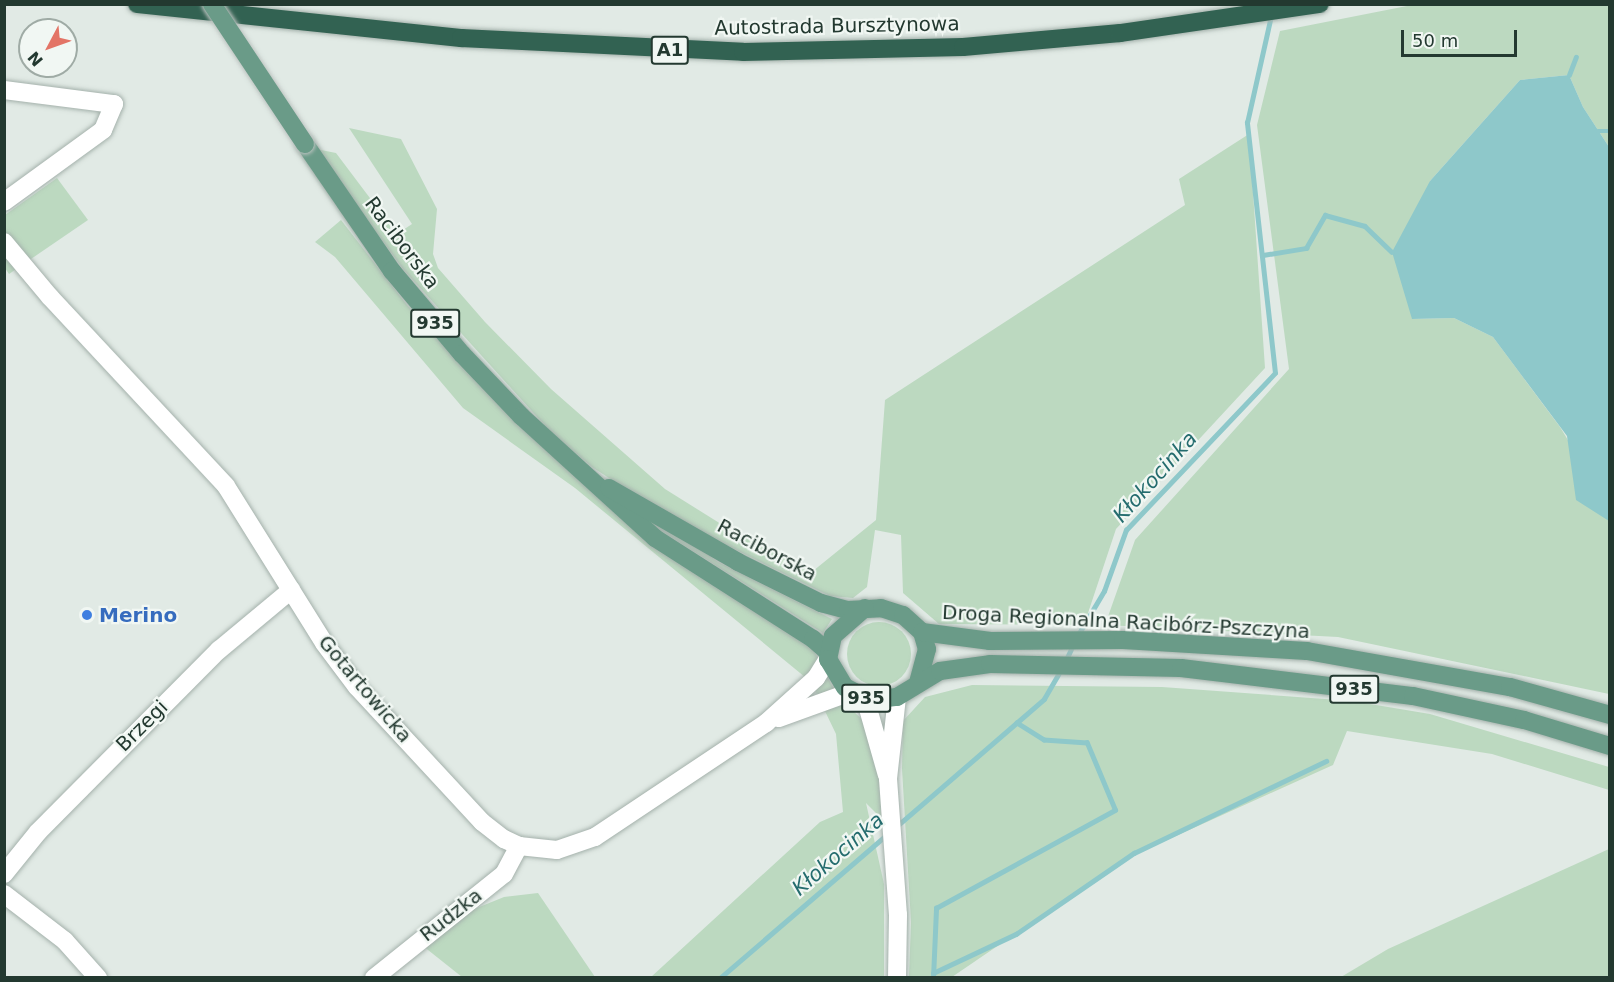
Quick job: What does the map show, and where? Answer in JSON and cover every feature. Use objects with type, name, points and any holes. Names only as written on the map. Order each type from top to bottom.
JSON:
[{"type":"highway","name":"Autostrada Bursztynowa","points":[[137,4],[461,38],[743,52],[963,47],[1204,23],[1320,4]]},
{"type":"main road","name":"Raciborska","points":[[212,4],[375,248],[438,327],[521,416],[592,478],[655,538],[813,639],[828,656]]},
{"type":"main road","name":"Raciborska","points":[[592,478],[738,562],[813,600],[841,609],[865,608]]},
{"type":"main road","name":"935","points":[[865,608],[895,611],[922,632],[927,649],[918,683]]},
{"type":"main road","points":[[828,656],[838,630],[865,608]]},
{"type":"main road","name":"Droga Regionalna Racibórz-Pszczyna","points":[[922,632],[990,641],[1123,640],[1307,651],[1409,667],[1510,687],[1610,715]]},
{"type":"main road","name":"935","points":[[828,656],[838,680],[858,695],[897,697],[940,671],[990,663],[1181,668],[1413,696],[1524,720],[1610,746]]},
{"type":"street","points":[[4,90],[114,104],[103,129],[4,202]]},
{"type":"street","name":"Gotartowicka","points":[[4,242],[50,297],[212,468],[241,507],[291,590],[357,687],[482,822],[519,846],[557,850],[595,837],[766,723],[816,678],[828,656]]},
{"type":"street","name":"Brzegi","points":[[4,874],[38,832],[219,650],[291,590]]},
{"type":"street","points":[[858,695],[888,780]]},
{"type":"street","name":"Gotartowicka","points":[[766,723],[858,695]]},
{"type":"street","points":[[897,697],[888,780],[895,874],[897,978]]},
{"type":"street","name":"Rudzka","points":[[374,978],[504,874],[519,846]]},
{"type":"street","points":[[4,894],[65,941],[98,978]]},
{"type":"green space","points":[[1412,5],[1609,5],[1609,147],[1583,107],[1569,75],[1520,80],[1430,181],[1412,319],[1454,318],[1493,337],[1560,427],[1609,508],[1609,694],[1338,637],[1105,625],[1135,540],[1289,369],[1257,125],[1280,31]]},
{"type":"green space","points":[[349,128],[401,139],[437,209],[433,254],[438,268],[485,322],[551,389],[665,489],[729,529],[813,571],[876,520],[885,400],[1185,205],[1179,179],[1249,134],[1265,368],[1116,529],[1084,625],[939,624],[903,593],[901,535],[875,530],[867,587],[853,598],[830,596],[669,517],[592,467],[550,431],[403,269],[316,149],[336,153],[397,234],[412,224]]},
{"type":"green space","points":[[57,178],[88,220],[9,274],[5,268],[5,215]]},
{"type":"green space","points":[[341,220],[407,305],[480,386],[599,498],[814,651],[838,697],[866,723],[880,777],[881,818],[866,803],[884,884],[884,977],[651,977],[820,822],[843,812],[836,734],[811,682],[575,488],[463,408],[335,257],[315,242]]},
{"type":"green space","points":[[636,515],[679,534],[718,562],[832,619],[823,633]]},
{"type":"green space","points":[[873,622],[885,622],[902,631],[909,642],[911,654],[909,666],[902,677],[885,686],[873,686],[861,681],[852,672],[847,660],[847,648],[852,636],[861,627]]},
{"type":"green space","points":[[972,685],[1162,687],[1352,701],[1430,714],[1609,767],[1609,790],[1492,754],[1347,731],[1333,765],[1125,859],[952,977],[909,977],[911,922],[902,769],[903,721],[925,697]]},
{"type":"green space","points":[[1609,849],[1609,977],[1341,977],[1388,949]]},
{"type":"green space","points":[[538,893],[595,977],[462,977],[423,946],[472,910],[504,897]]},
{"type":"water","points":[[1569,75],[1583,107],[1609,147],[1609,521],[1576,500],[1567,436],[1493,337],[1454,318],[1412,319],[1392,252],[1430,181],[1520,80]]},
{"type":"waterway","name":"Kłokocinka","points":[[1078,635],[1104,591],[1126,530],[1275,373],[1247,123],[1271,16]]},
{"type":"waterway","points":[[1569,75],[1576,57]]},
{"type":"waterway","points":[[1598,131],[1610,131]]},
{"type":"waterway","points":[[1263,255],[1306,248],[1325,215],[1365,226],[1392,252]]},
{"type":"waterway","name":"Kłokocinka","points":[[1065,662],[1073,645]]},
{"type":"waterway","name":"Kłokocinka","points":[[897,826],[1044,699],[1061,669]]},
{"type":"waterway","points":[[933,978],[936,908],[1115,810],[1087,743],[1044,740],[1017,723]]},
{"type":"waterway","points":[[933,973],[1016,934],[1134,853],[1326,761]]},
{"type":"waterway","name":"Kłokocinka","points":[[720,978],[886,835]]},
{"type":"place","name":"Merino","points":[[87,615]]}]
